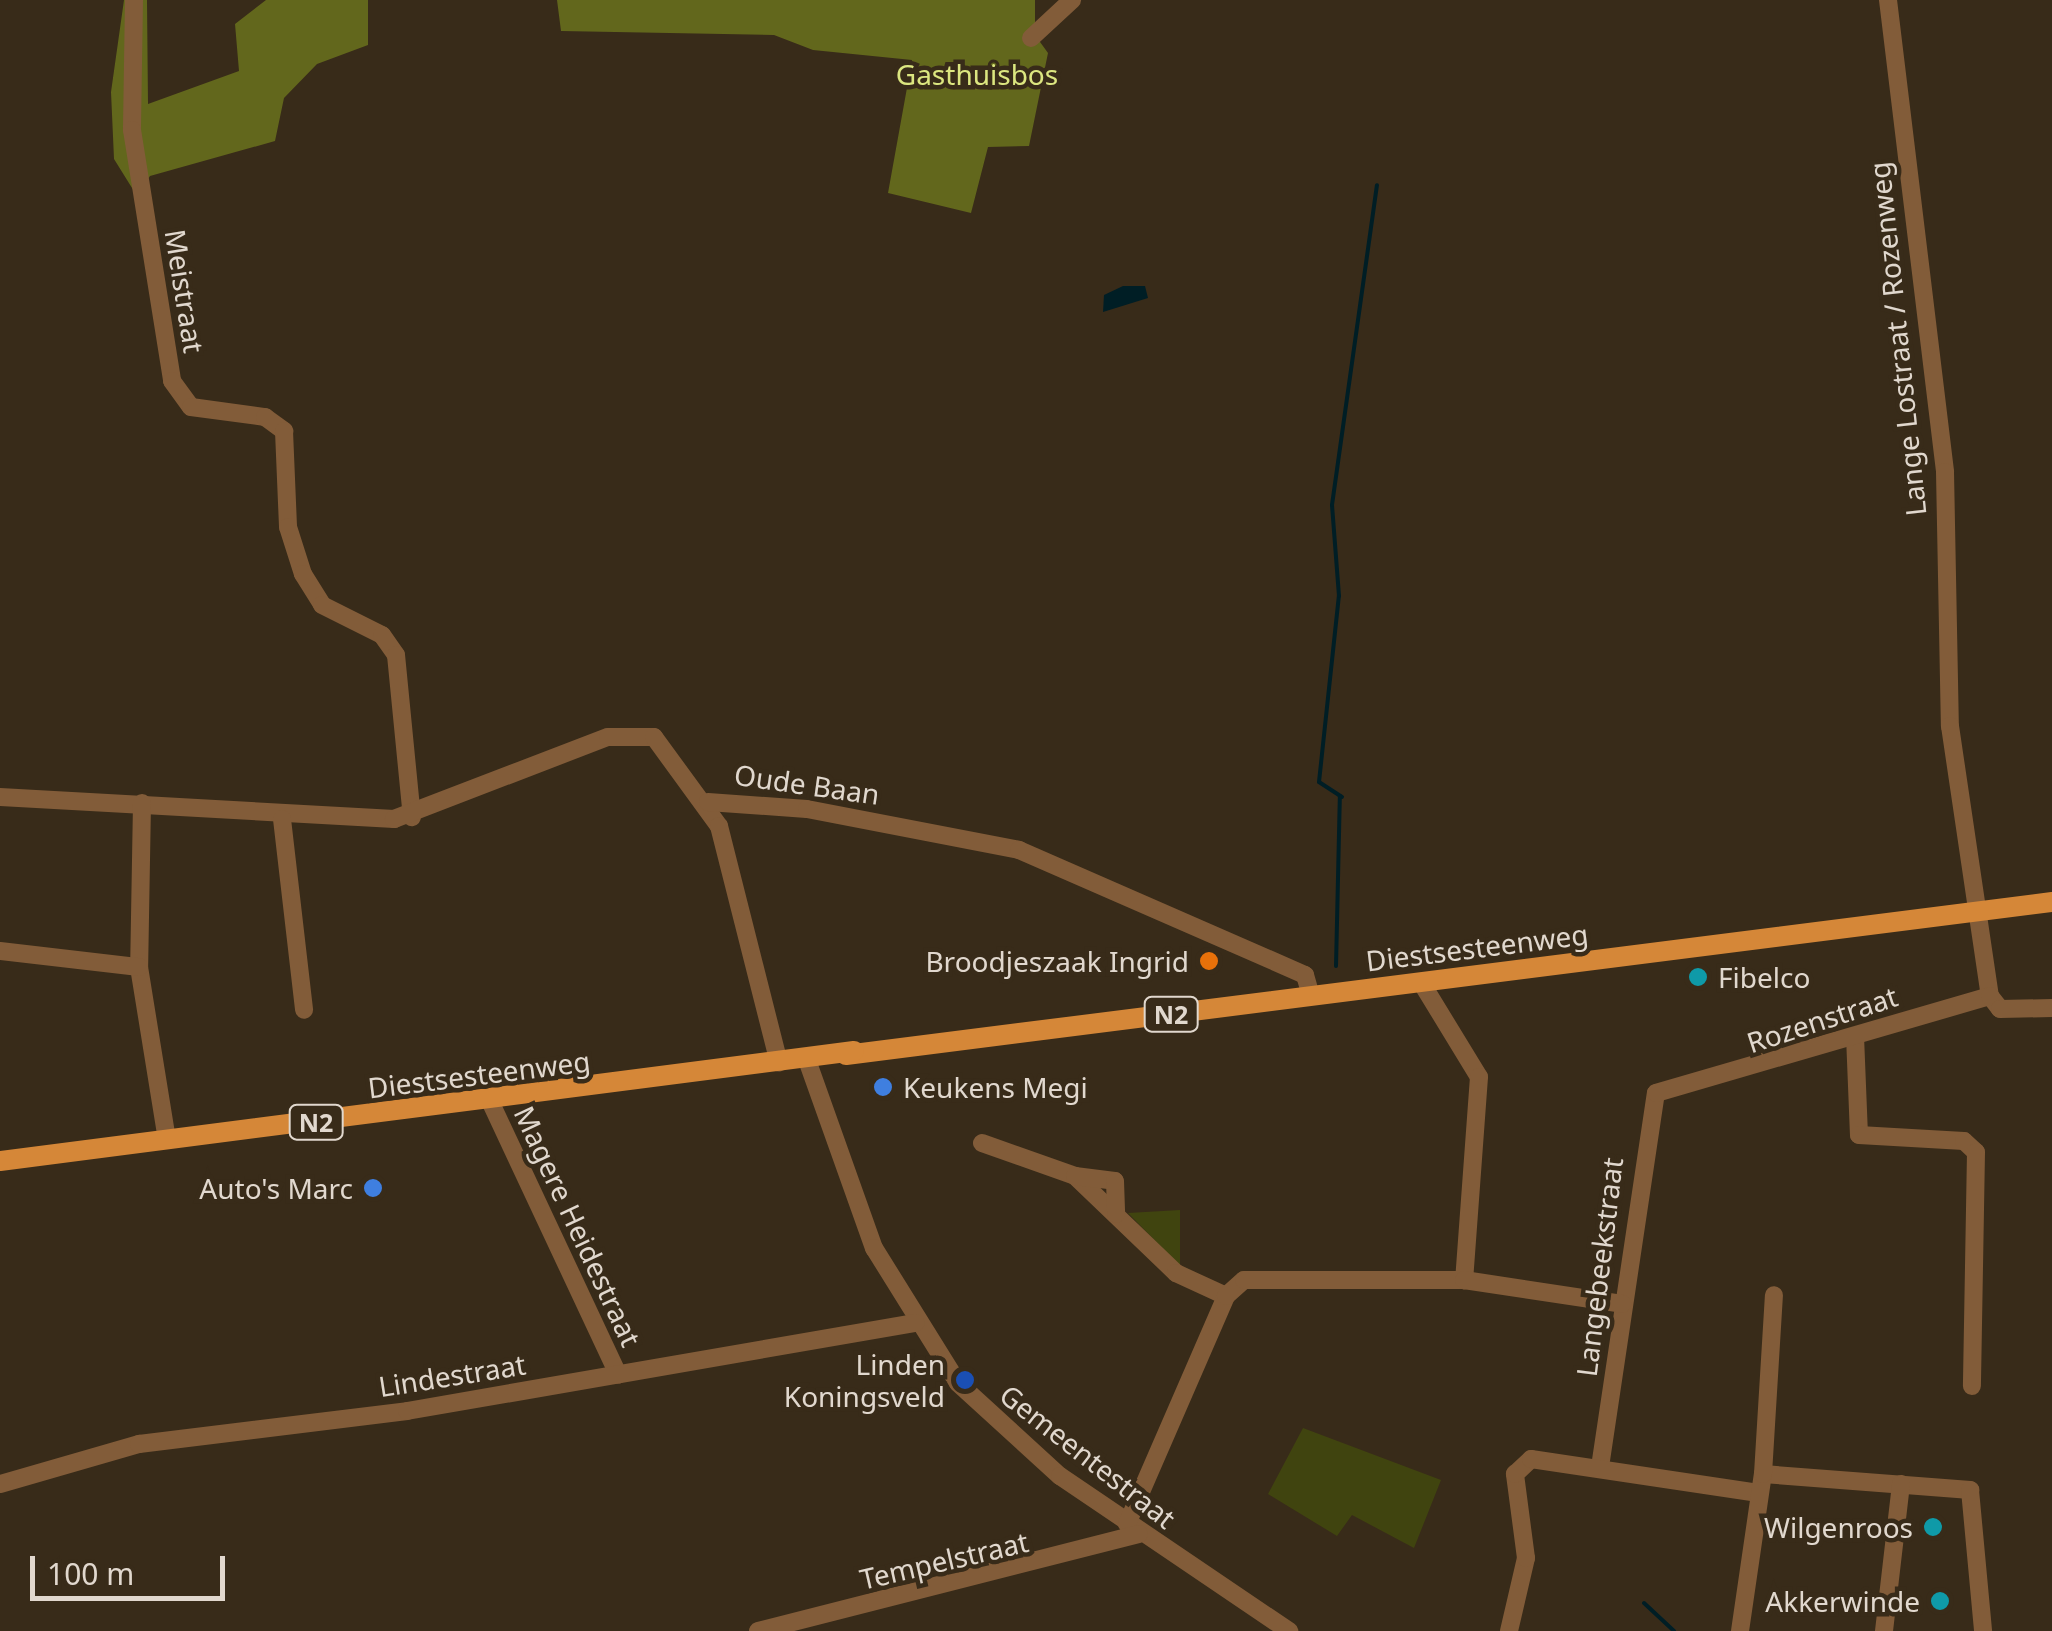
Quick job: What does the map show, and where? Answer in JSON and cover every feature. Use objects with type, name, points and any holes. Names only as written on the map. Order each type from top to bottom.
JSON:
[{"type":"main road","name":"Diestsesteenweg","points":[[0,1161],[2052,902]]},
{"type":"street","name":"Meistraat","points":[[134,0],[132,130],[172,381],[191,407],[265,417],[284,431],[288,527],[303,574],[322,605],[382,635],[396,655],[412,816]]},
{"type":"street","points":[[1031,38],[1072,0]]},
{"type":"street","name":"Lange Lostraat / Rozenweg","points":[[1888,0],[1945,472],[1946,668],[1976,912]]},
{"type":"street","name":"Oude Baan","points":[[0,797],[142,803],[282,818],[412,816],[624,732],[667,744],[708,802],[807,809],[1019,850],[1305,974],[1311,996]]},
{"type":"street","points":[[708,802],[778,1064]]},
{"type":"street","points":[[142,803],[140,967],[167,1140]]},
{"type":"street","points":[[282,818],[304,1010]]},
{"type":"street","points":[[1976,912],[1990,996],[2000,1009],[2052,1008]]},
{"type":"street","points":[[0,952],[140,967]]},
{"type":"street","points":[[1422,982],[1480,1077],[1464,1280]]},
{"type":"street","name":"Rozenstraat","points":[[1669,1084],[1719,1080],[1990,996]]},
{"type":"street","points":[[1855,1036],[1859,1135],[1964,1140],[1976,1152],[1972,1386]]},
{"type":"street","name":"Gemeentestraat","points":[[807,1060],[862,1222],[914,1323],[988,1416],[1133,1529],[1288,1631]]},
{"type":"street","name":"Langebeekstraat","points":[[1600,1467],[1648,1106],[1669,1084]]},
{"type":"street","name":"Magere Heidestraat","points":[[490,1101],[618,1374]]},
{"type":"street","points":[[982,1143],[1075,1176],[1176,1272],[1226,1296]]},
{"type":"street","points":[[1133,1529],[1226,1296],[1244,1280],[1464,1280],[1622,1304]]},
{"type":"street","points":[[1740,1631],[1758,1493],[1764,1474],[1774,1295]]},
{"type":"street","name":"Lindestraat","points":[[0,1484],[139,1444],[618,1374],[914,1323]]},
{"type":"street","points":[[1509,1631],[1526,1558],[1516,1474],[1531,1459],[1758,1493]]},
{"type":"street","points":[[1764,1474],[1970,1490],[1983,1631]]},
{"type":"street","points":[[1884,1631],[1902,1484]]},
{"type":"street","name":"Tempelstraat","points":[[758,1631],[1133,1529]]},
{"type":"green space","points":[[124,0],[147,0],[148,104],[239,71],[235,24],[266,0],[368,0],[368,45],[317,64],[284,98],[275,141],[150,176],[137,196],[114,159],[111,92]]},
{"type":"green space","name":"Gasthuisbos","points":[[557,0],[1035,0],[1035,35],[1048,53],[1029,146],[988,147],[971,213],[888,193],[912,60],[813,50],[774,35],[561,31]]},
{"type":"green space","points":[[1180,1210],[1180,1266],[1128,1213]]},
{"type":"green space","points":[[1303,1428],[1441,1480],[1414,1548],[1352,1515],[1337,1536],[1268,1494]]},
{"type":"water","points":[[1123,286],[1145,286],[1148,298],[1103,312],[1104,295]]},
{"type":"waterway","points":[[1342,797],[1319,782],[1339,596],[1332,505],[1377,185]]},
{"type":"waterway","points":[[1336,966],[1340,796]]},
{"type":"waterway","points":[[1644,1603],[1674,1631]]},
{"type":"place","name":"Broodjeszaak Ingrid","points":[[1209,961]]},
{"type":"place","name":"Fibelco","points":[[1698,977]]},
{"type":"place","name":"Keukens Megi","points":[[883,1087]]},
{"type":"place","name":"Auto's Marc","points":[[373,1188]]},
{"type":"place","name":"Linden Koningsveld","points":[[965,1380]]},
{"type":"place","name":"Wilgenroos","points":[[1933,1527]]},
{"type":"place","name":"Akkerwinde","points":[[1940,1601]]}]
